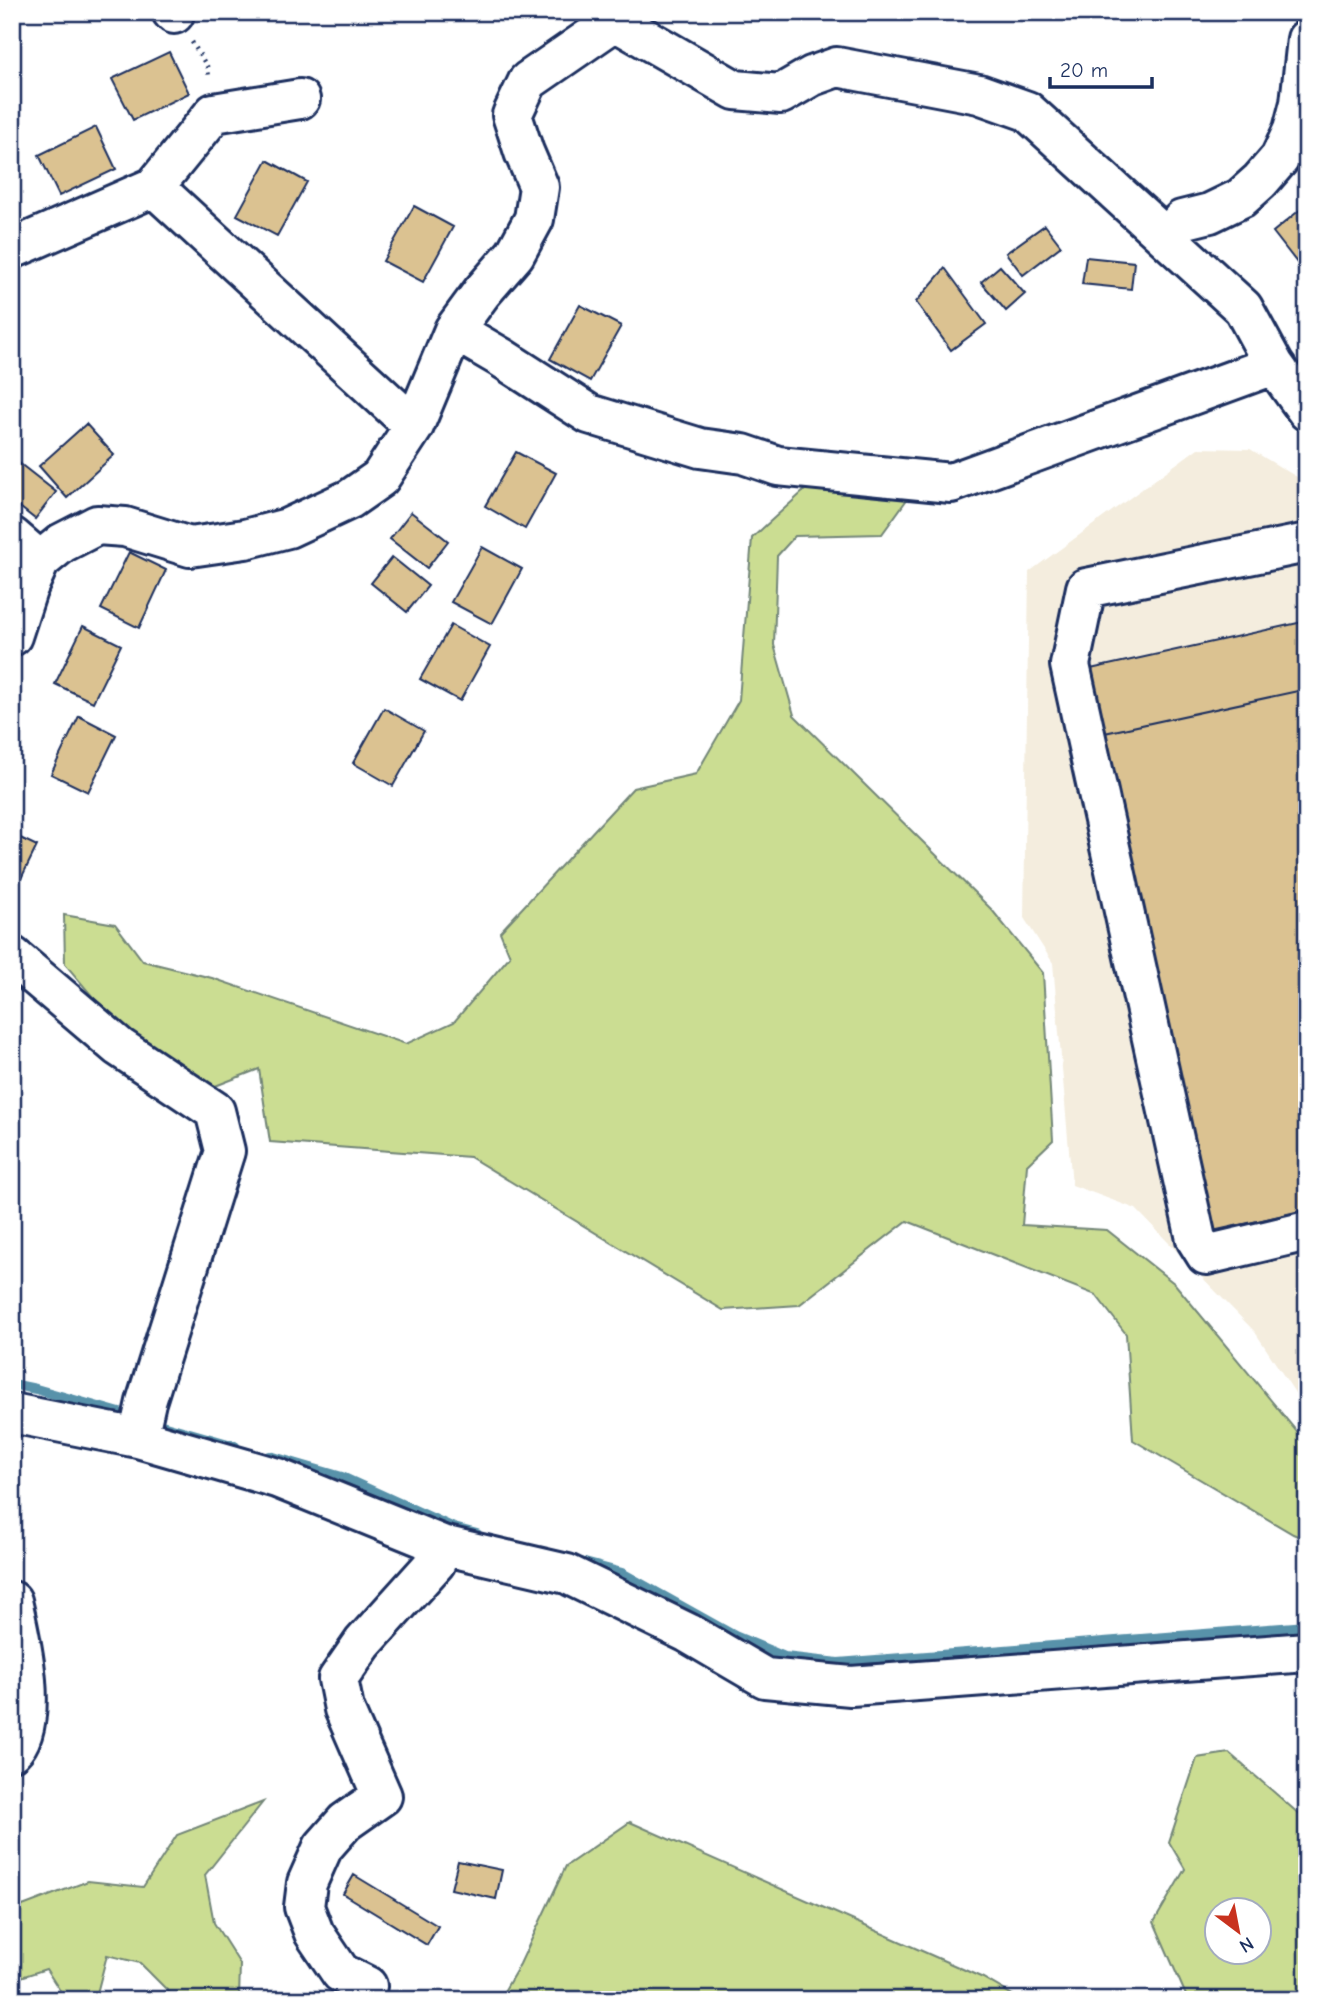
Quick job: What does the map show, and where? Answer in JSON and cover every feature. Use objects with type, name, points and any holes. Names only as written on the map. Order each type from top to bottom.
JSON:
[{"type":"street","points":[[12,636],[40,561],[62,543],[97,526],[125,527],[190,547],[245,539],[288,528],[350,499],[380,478],[414,426],[454,330],[515,254],[534,219],[539,187],[512,115],[528,80],[614,17],[735,90],[781,94],[812,76],[837,67],[979,94],[1027,111],[1243,308],[1274,365],[1307,411]]},
{"type":"street","points":[[1167,238],[1182,220],[1210,213],[1241,198],[1280,158],[1293,130],[1300,103],[1307,39]]},
{"type":"street","points":[[12,249],[153,187],[214,113],[300,99]]},
{"type":"street","points":[[153,187],[414,426]]},
{"type":"street","points":[[454,330],[589,414],[700,448],[743,454],[778,466],[951,483],[1274,365]]},
{"type":"street","points":[[12,537],[40,561]]},
{"type":"street","points":[[1307,542],[1086,588],[1070,665],[1196,1239],[1206,1255],[1307,1231]]},
{"type":"street","points":[[12,956],[119,1047],[215,1111],[225,1151],[141,1423]]},
{"type":"street","points":[[12,1413],[141,1423],[442,1545],[567,1574],[688,1633],[765,1678],[851,1686],[1307,1652]]},
{"type":"street","points":[[367,1986],[341,1973],[314,1933],[304,1907],[307,1883],[323,1847],[345,1822],[382,1796],[344,1709],[338,1679],[363,1643],[436,1562],[442,1545]]},
{"type":"street","points":[[12,1601],[27,1690],[27,1720],[17,1746],[12,1751]]},
{"type":"path","points":[[173,13],[208,68],[214,113]]},
{"type":"shaded area","points":[[1198,448],[1250,449],[1307,483],[1307,1411],[1255,1332],[1136,1209],[1072,1185],[1053,963],[1024,918],[1029,572]]},
{"type":"green space","points":[[817,479],[908,498],[882,534],[795,536],[777,556],[774,645],[794,715],[992,910],[1043,973],[1053,1140],[1027,1165],[1022,1225],[1107,1230],[1175,1284],[1307,1444],[1307,1540],[1133,1440],[1126,1334],[1096,1295],[907,1221],[799,1305],[723,1310],[470,1157],[270,1142],[259,1069],[205,1090],[103,1009],[65,964],[64,915],[115,924],[143,961],[212,978],[406,1044],[454,1022],[510,956],[500,932],[633,788],[696,774],[739,700],[752,538]]},
{"type":"green space","points":[[1229,1753],[1307,1821],[1307,2000],[1188,2000],[1154,1922],[1185,1869],[1169,1842],[1197,1758]]},
{"type":"green space","points":[[263,1802],[205,1875],[214,1923],[240,1964],[239,2000],[177,2000],[140,1963],[107,1955],[94,2000],[66,2000],[46,1969],[12,1980],[12,1910],[88,1881],[143,1887],[177,1835]]},
{"type":"green space","points":[[630,1822],[983,1978],[1021,2000],[499,2000],[520,1964],[566,1866]]},
{"type":"building","points":[[169,52],[189,93],[133,120],[112,79]]},
{"type":"building","points":[[96,127],[116,169],[59,196],[39,155]]},
{"type":"building","points":[[267,160],[307,182],[277,236],[237,215]]},
{"type":"building","points":[[1307,204],[1307,257],[1298,264],[1273,232]]},
{"type":"building","points":[[414,206],[453,227],[423,282],[383,261]]},
{"type":"building","points":[[1045,225],[1061,246],[1023,275],[1006,253]]},
{"type":"building","points":[[1086,257],[1134,262],[1131,289],[1082,284]]},
{"type":"building","points":[[1000,266],[1025,294],[1006,311],[981,282]]},
{"type":"building","points":[[945,268],[986,324],[951,350],[916,302]]},
{"type":"building","points":[[580,305],[621,326],[590,381],[550,359]]},
{"type":"building","points":[[86,424],[114,455],[67,498],[39,466]]},
{"type":"building","points":[[516,452],[556,473],[525,529],[485,506]]},
{"type":"building","points":[[19,463],[56,492],[35,519],[12,501],[12,472]]},
{"type":"building","points":[[411,512],[448,541],[427,568],[390,539]]},
{"type":"building","points":[[482,547],[522,569],[492,624],[451,602]]},
{"type":"building","points":[[129,552],[166,570],[139,628],[101,609]]},
{"type":"building","points":[[392,557],[428,586],[407,612],[371,583]]},
{"type":"building","points":[[1307,621],[1307,689],[1100,734],[1086,670]]},
{"type":"building","points":[[451,625],[490,647],[460,701],[420,679]]},
{"type":"building","points":[[83,626],[121,645],[93,702],[55,684]]},
{"type":"building","points":[[1307,689],[1307,1210],[1208,1232],[1100,734]]},
{"type":"building","points":[[384,708],[424,731],[393,786],[353,763]]},
{"type":"building","points":[[79,716],[116,735],[88,792],[51,774]]},
{"type":"building","points":[[12,834],[37,846],[12,897]]},
{"type":"building","points":[[458,1861],[502,1870],[496,1899],[451,1889]]},
{"type":"building","points":[[354,1875],[438,1926],[427,1945],[343,1894]]},
{"type":"waterway","points":[[12,1384],[235,1446]]},
{"type":"waterway","points":[[270,1456],[342,1477],[454,1528],[477,1534]]},
{"type":"waterway","points":[[581,1562],[622,1573],[735,1636],[785,1657],[838,1663],[1307,1626]]}]
